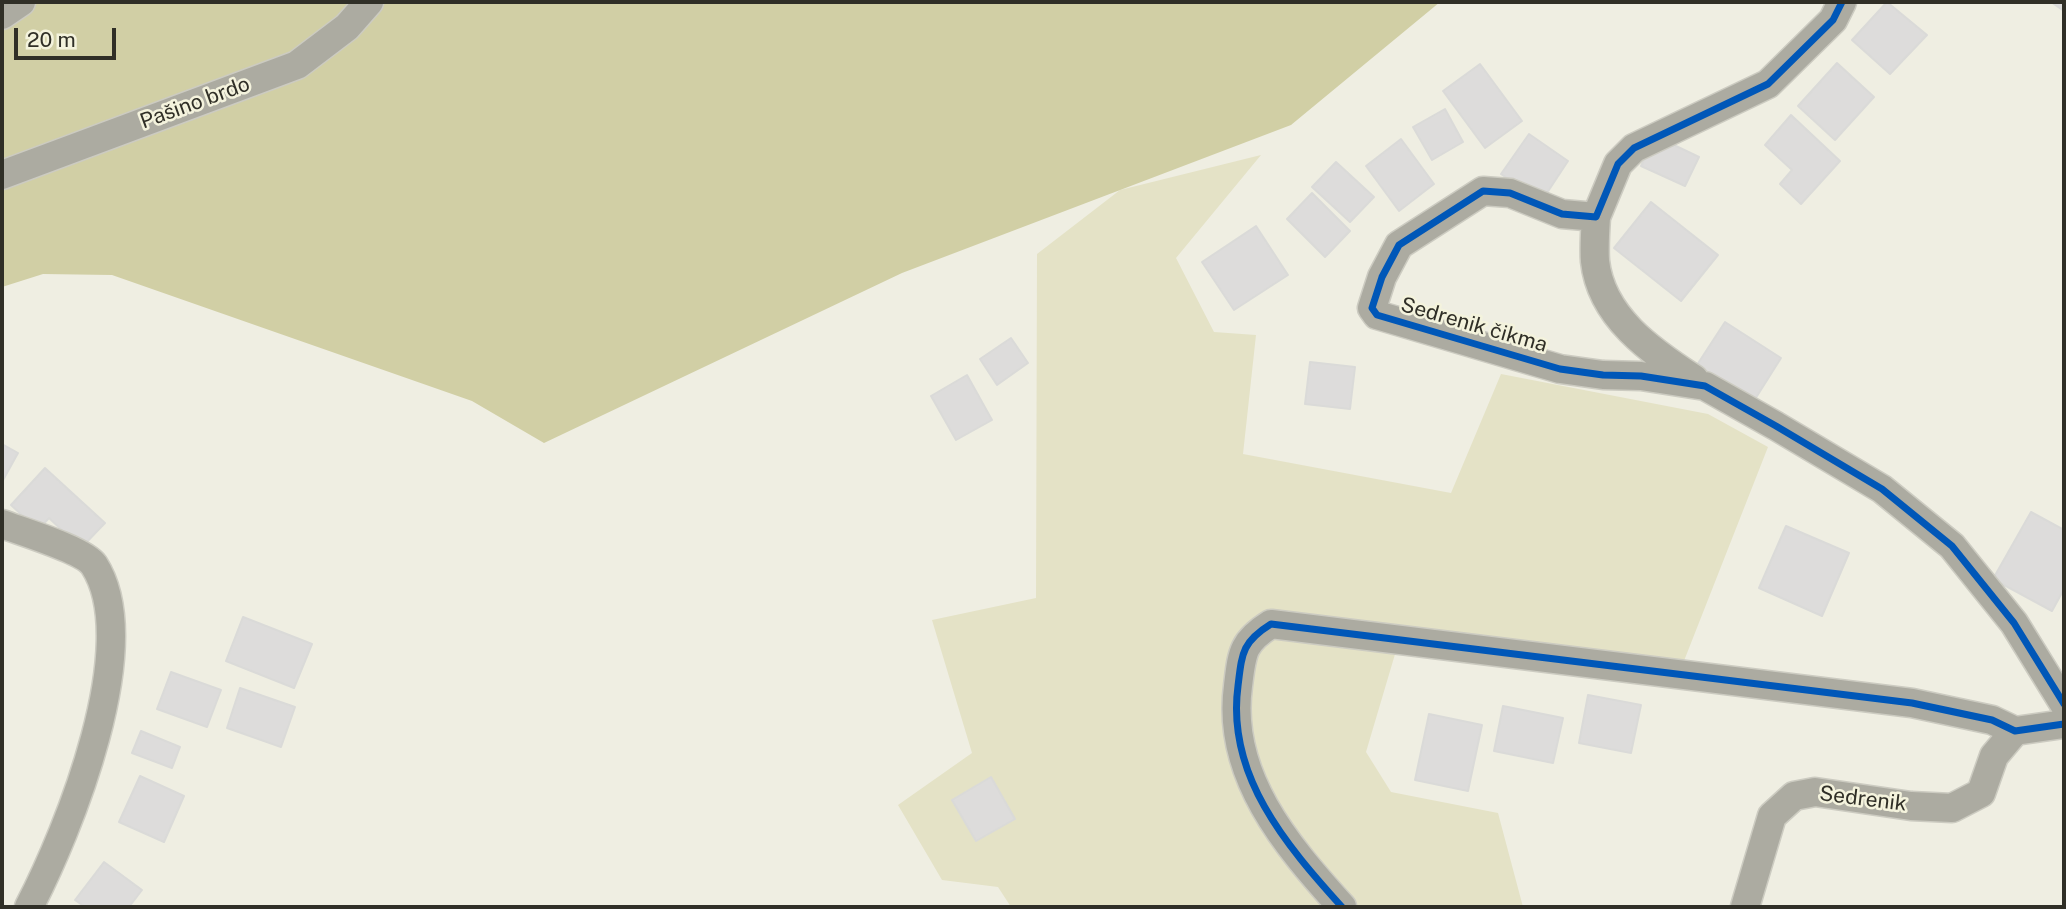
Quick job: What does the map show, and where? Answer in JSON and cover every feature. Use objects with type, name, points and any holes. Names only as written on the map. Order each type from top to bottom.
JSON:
[{"type":"street","points":[[2,15],[20,2]]},
{"type":"street","name":"Pašino brdo","points":[[2,175],[298,65],[347,27],[369,2]]},
{"type":"street","points":[[1705,386],[1662,358],[1615,315],[1601,285],[1595,261],[1596,218],[1618,164],[1634,148],[1768,84],[1833,20],[1842,2]]},
{"type":"street","name":"Sedrenik čikma","points":[[1596,218],[1562,214],[1510,192],[1483,191],[1399,245],[1382,278],[1373,308],[1377,315],[1560,369],[1603,375],[1641,376],[1705,386],[1882,489],[1952,546],[2014,623],[2064,704]]},
{"type":"street","points":[[2,524],[59,545],[93,563],[105,592],[111,636],[107,681],[85,777],[53,861],[29,907]]},
{"type":"street","points":[[1342,907],[1288,847],[1245,769],[1236,731],[1241,655],[1251,636],[1271,624],[1912,703],[1993,720],[2015,731],[2064,724]]},
{"type":"street","name":"Sedrenik","points":[[1745,907],[1772,816],[1794,796],[1815,792],[1911,806],[1952,808],[1981,793],[1994,755],[2015,731]]},
{"type":"shaded area","points":[[2,2],[1440,2],[1291,125],[902,273],[544,443],[472,401],[112,275],[43,274],[2,287]]},
{"type":"shaded area","points":[[1261,155],[1176,258],[1214,332],[1256,335],[1243,454],[1451,493],[1501,374],[1708,414],[1768,447],[1680,671],[1401,634],[1366,752],[1391,792],[1498,813],[1523,907],[1011,907],[998,887],[942,880],[898,805],[972,753],[932,620],[1036,598],[1037,254],[1120,190]]},
{"type":"building","points":[[1887,2],[1927,35],[1890,74],[1852,40]]},
{"type":"building","points":[[2051,2],[2064,2],[2064,11]]},
{"type":"building","points":[[1837,63],[1874,97],[1835,140],[1798,106]]},
{"type":"building","points":[[1480,64],[1522,121],[1485,148],[1443,91]]},
{"type":"building","points":[[1445,109],[1463,142],[1432,160],[1413,127]]},
{"type":"building","points":[[1791,115],[1840,161],[1801,204],[1780,184],[1792,170],[1765,145]]},
{"type":"building","points":[[1529,134],[1568,161],[1541,202],[1501,174]]},
{"type":"building","points":[[1655,136],[1699,157],[1685,186],[1641,166]]},
{"type":"building","points":[[1401,139],[1434,184],[1399,211],[1366,166]]},
{"type":"building","points":[[1336,162],[1374,197],[1350,222],[1312,187]]},
{"type":"building","points":[[1312,193],[1350,231],[1325,257],[1287,219]]},
{"type":"building","points":[[1651,202],[1718,255],[1681,301],[1614,248]]},
{"type":"building","points":[[1256,226],[1288,275],[1234,310],[1202,262]]},
{"type":"building","points":[[1725,322],[1781,358],[1752,404],[1695,368]]},
{"type":"building","points":[[1011,338],[1028,363],[997,385],[980,359]]},
{"type":"building","points":[[1310,362],[1355,367],[1350,409],[1305,404]]},
{"type":"building","points":[[967,375],[992,420],[956,440],[931,396]]},
{"type":"building","points":[[2,444],[18,453],[2,482]]},
{"type":"building","points":[[45,468],[105,523],[81,548],[49,518],[38,530],[11,505]]},
{"type":"building","points":[[2031,512],[2064,530],[2064,589],[2052,611],[1993,579]]},
{"type":"building","points":[[1786,526],[1849,553],[1822,616],[1759,588]]},
{"type":"building","points":[[243,617],[312,644],[294,688],[226,661]]},
{"type":"building","points":[[171,672],[221,690],[207,727],[157,709]]},
{"type":"building","points":[[240,688],[295,707],[281,747],[227,728]]},
{"type":"building","points":[[1588,695],[1641,705],[1631,753],[1579,743]]},
{"type":"building","points":[[1503,706],[1563,718],[1553,763],[1494,751]]},
{"type":"building","points":[[1429,714],[1482,725],[1468,791],[1415,780]]},
{"type":"building","points":[[141,731],[180,747],[172,768],[132,753]]},
{"type":"building","points":[[140,776],[184,796],[164,842],[119,822]]},
{"type":"building","points":[[991,777],[1015,819],[976,841],[952,800]]},
{"type":"building","points":[[104,862],[142,890],[129,907],[85,907],[75,900]]},
{"type":"cycle path","points":[[1842,2],[1833,20],[1768,84],[1634,148],[1618,164],[1596,217],[1562,214],[1510,193],[1483,191],[1399,245],[1382,277],[1372,308],[1377,315],[1560,369],[1603,375],[1641,376],[1705,386],[1776,426],[1882,489],[1952,546],[2014,623],[2064,704]]},
{"type":"cycle path","points":[[1342,907],[1300,859],[1264,807],[1241,749],[1237,719],[1238,686],[1243,657],[1245,649],[1254,637],[1271,624],[1912,703],[1992,720],[2015,731],[2064,724]]}]
